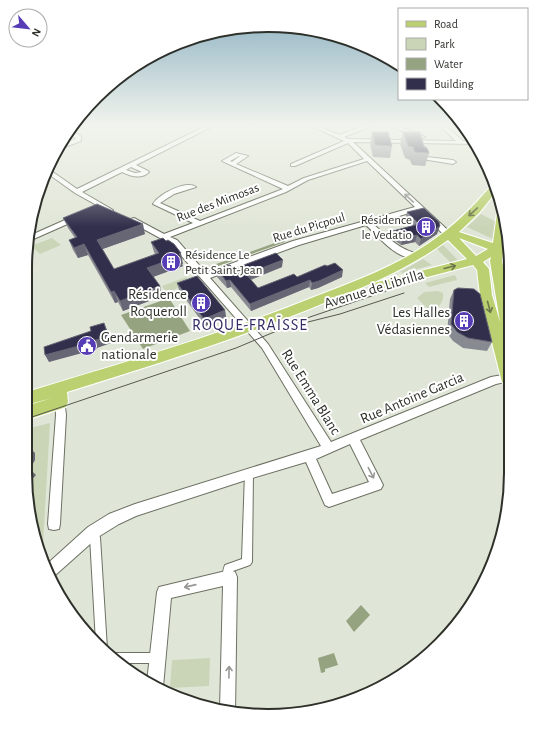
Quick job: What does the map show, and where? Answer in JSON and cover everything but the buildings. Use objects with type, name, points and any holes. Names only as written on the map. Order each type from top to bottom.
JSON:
[{"type":"main road","name":"Avenue de Librilla","points":[[32,398],[59,396],[223,337],[253,331],[264,323],[388,273],[448,234],[476,210],[491,192]]},
{"type":"main road","points":[[500,227],[497,249],[497,267],[504,305]]},
{"type":"main road","points":[[448,234],[460,235],[497,249]]},
{"type":"main road","points":[[448,234],[479,265],[504,361]]},
{"type":"main road","name":"Avenue de Librilla","points":[[32,405],[143,370],[162,360],[253,331],[325,303],[395,280],[479,265],[497,249]]},
{"type":"main road","points":[[32,411],[59,396]]},
{"type":"street","points":[[77,192],[144,159]]},
{"type":"street","points":[[293,165],[308,159]]},
{"type":"street","points":[[369,159],[448,234]]},
{"type":"street","name":"Rue des Mimosas","points":[[166,236],[199,222],[288,189],[306,179],[369,159]]},
{"type":"street","points":[[426,159],[453,162]]},
{"type":"street","points":[[232,164],[288,189]]},
{"type":"street","points":[[121,170],[137,176],[145,173],[145,170],[131,165]]},
{"type":"street","points":[[52,174],[99,209],[117,214]]},
{"type":"street","points":[[193,187],[182,188],[158,200],[156,204],[199,222]]},
{"type":"street","name":"Rue du Picpoul","points":[[206,276],[296,243],[420,208]]},
{"type":"street","points":[[34,237],[83,216]]},
{"type":"street","name":"Rue Emma Blanc","points":[[124,217],[166,236],[174,242],[206,276],[253,331],[284,375],[329,448]]},
{"type":"street","points":[[368,222],[407,255],[416,256]]},
{"type":"street","points":[[497,249],[503,251]]},
{"type":"street","points":[[497,267],[504,263]]},
{"type":"street","name":"Rue Antoine Garcia","points":[[53,569],[94,532],[114,518],[249,473],[310,456],[495,380],[504,379]]},
{"type":"street","points":[[54,524],[61,415],[59,396]]},
{"type":"street","points":[[310,456],[330,501],[377,485],[353,439]]},
{"type":"street","points":[[228,705],[230,577],[228,577],[228,568],[247,562],[249,473]]},
{"type":"street","points":[[95,536],[101,640]]},
{"type":"street","points":[[155,680],[164,592],[228,577]]},
{"type":"street","points":[[122,658],[157,658]]},
{"type":"green space","points":[[481,214],[496,222],[493,239],[467,227]]},
{"type":"green space","points":[[52,238],[61,245],[40,254],[33,248],[33,245]]},
{"type":"green space","points":[[442,244],[458,260],[450,262],[436,248]]},
{"type":"green space","points":[[423,259],[432,265],[403,273],[400,272]]},
{"type":"green space","points":[[455,275],[457,280],[429,287],[425,283]]},
{"type":"green space","points":[[186,277],[190,282],[167,293],[162,286]]},
{"type":"green space","points":[[438,291],[443,293],[443,299],[436,312],[431,312],[417,298],[424,292]]},
{"type":"green space","points":[[50,423],[43,543],[34,504],[32,428]]},
{"type":"green space","points":[[210,658],[209,686],[170,688],[172,660]]},
{"type":"water","points":[[169,298],[190,331],[143,349],[121,315]]},
{"type":"water","points":[[361,605],[370,615],[354,632],[346,621]]},
{"type":"water","points":[[334,653],[338,665],[325,669],[325,672],[321,673],[318,658]]},
{"type":"waterway","points":[[206,269],[284,241]]},
{"type":"tram line","points":[[32,417],[236,348],[310,317],[398,287]]},
{"type":"tram line","points":[[308,322],[340,314],[404,293]]},
{"type":"place","name":"Résidence le Vedatio","points":[[426,227]]},
{"type":"place","name":"Résidence Le Petit Saint-Jean","points":[[171,262]]},
{"type":"place","name":"Résidence Roqueroll","points":[[201,303]]},
{"type":"place","name":"Les Halles Védasiennes","points":[[464,321]]},
{"type":"place","name":"Gendarmerie nationale","points":[[87,346]]},
{"type":"district","name":"ROQUE-FRAÏSSE","points":[[250,325]]}]
